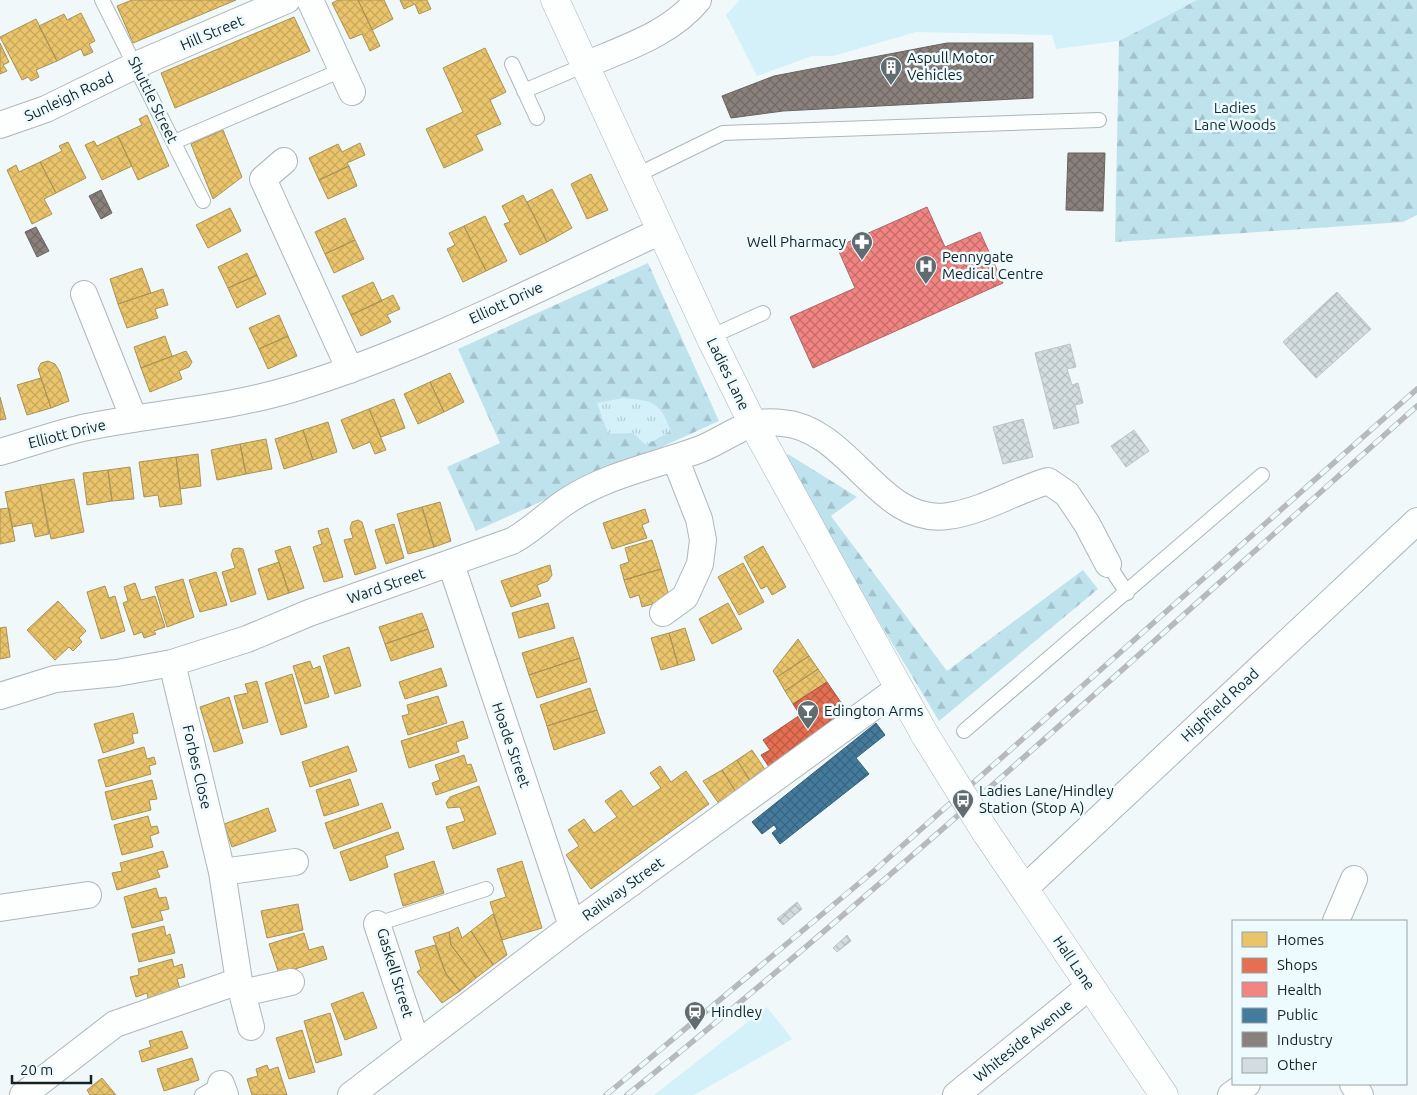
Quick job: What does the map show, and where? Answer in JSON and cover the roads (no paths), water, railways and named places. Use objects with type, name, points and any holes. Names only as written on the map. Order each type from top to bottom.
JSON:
[{"type":"street","name":"Hill Street","points":[[136,66],[287,0]]},
{"type":"street","points":[[310,0],[347,81]]},
{"type":"street","name":"Ladies Lane","points":[[557,0],[635,176],[753,424],[925,735],[985,831]]},
{"type":"street","points":[[585,66],[665,29],[683,16],[698,0]]},
{"type":"street","name":"Sunleigh Road","points":[[0,125],[46,109],[136,66]]},
{"type":"street","points":[[284,161],[264,179],[350,370]]},
{"type":"street","name":"Elliott Drive","points":[[0,452],[86,427],[247,400],[290,390],[350,370],[420,343],[661,231]]},
{"type":"street","points":[[84,294],[134,419]]},
{"type":"street","points":[[753,424],[783,423],[807,429],[831,443],[892,499],[919,516],[948,516],[991,505],[1023,488],[1048,481],[1067,494],[1087,524],[1108,564]]},
{"type":"street","name":"Ward Street","points":[[0,696],[55,679],[117,673],[172,663],[247,639],[309,613],[512,541],[533,530],[566,502],[594,486],[721,441],[753,424]]},
{"type":"street","points":[[663,613],[686,598],[700,564],[703,540],[699,518],[675,458]]},
{"type":"street","name":"Highfield Road","points":[[1024,889],[1417,520]]},
{"type":"street","name":"Hoade Street","points":[[451,564],[572,926]]},
{"type":"street","name":"Forbes Close","points":[[172,663],[222,872],[240,987],[251,1027]]},
{"type":"street","name":"Railway Street","points":[[351,1095],[572,926],[899,688]]},
{"type":"street","name":"Hall Lane","points":[[985,831],[1164,1095]]},
{"type":"street","points":[[222,872],[295,862]]},
{"type":"street","points":[[1336,920],[1354,879]]},
{"type":"street","points":[[0,908],[88,895]]},
{"type":"street","name":"Gaskell Street","points":[[377,924],[417,1044]]},
{"type":"street","points":[[22,1095],[115,1024],[240,987],[291,982]]},
{"type":"street","name":"Whiteside Avenue","points":[[956,1095],[1090,986]]},
{"type":"street","points":[[1231,1095],[1246,1085]]},
{"type":"lane","name":"Shuttle Street","points":[[102,0],[203,200]]},
{"type":"lane","points":[[512,64],[537,118]]},
{"type":"lane","points":[[524,91],[585,66]]},
{"type":"lane","points":[[174,142],[347,81]]},
{"type":"lane","points":[[635,176],[723,133],[1099,120]]},
{"type":"lane","points":[[710,337],[763,313]]},
{"type":"lane","points":[[964,732],[1262,475]]},
{"type":"lane","points":[[1108,564],[1127,593]]},
{"type":"lane","name":"Gaskell Street","points":[[377,924],[486,890]]},
{"type":"railway","points":[[606,1095],[875,870],[1417,389]]},
{"type":"railway","points":[[627,1095],[928,842],[1417,406]]},
{"type":"place","name":"Aspull Motor Vehicles","points":[[891,86]]},
{"type":"place","name":"Well Pharmacy","points":[[862,261]]},
{"type":"place","name":"Pennygate Medical Centre","points":[[926,285]]},
{"type":"place","name":"Edington Arms","points":[[808,730]]},
{"type":"place","name":"Ladies Lane/Hindley Station (Stop A)","points":[[963,819]]},
{"type":"place","name":"Hindley","points":[[695,1031]]},
{"type":"park label","name":"Ladies Lane Woods","points":[[1235,116]]}]
